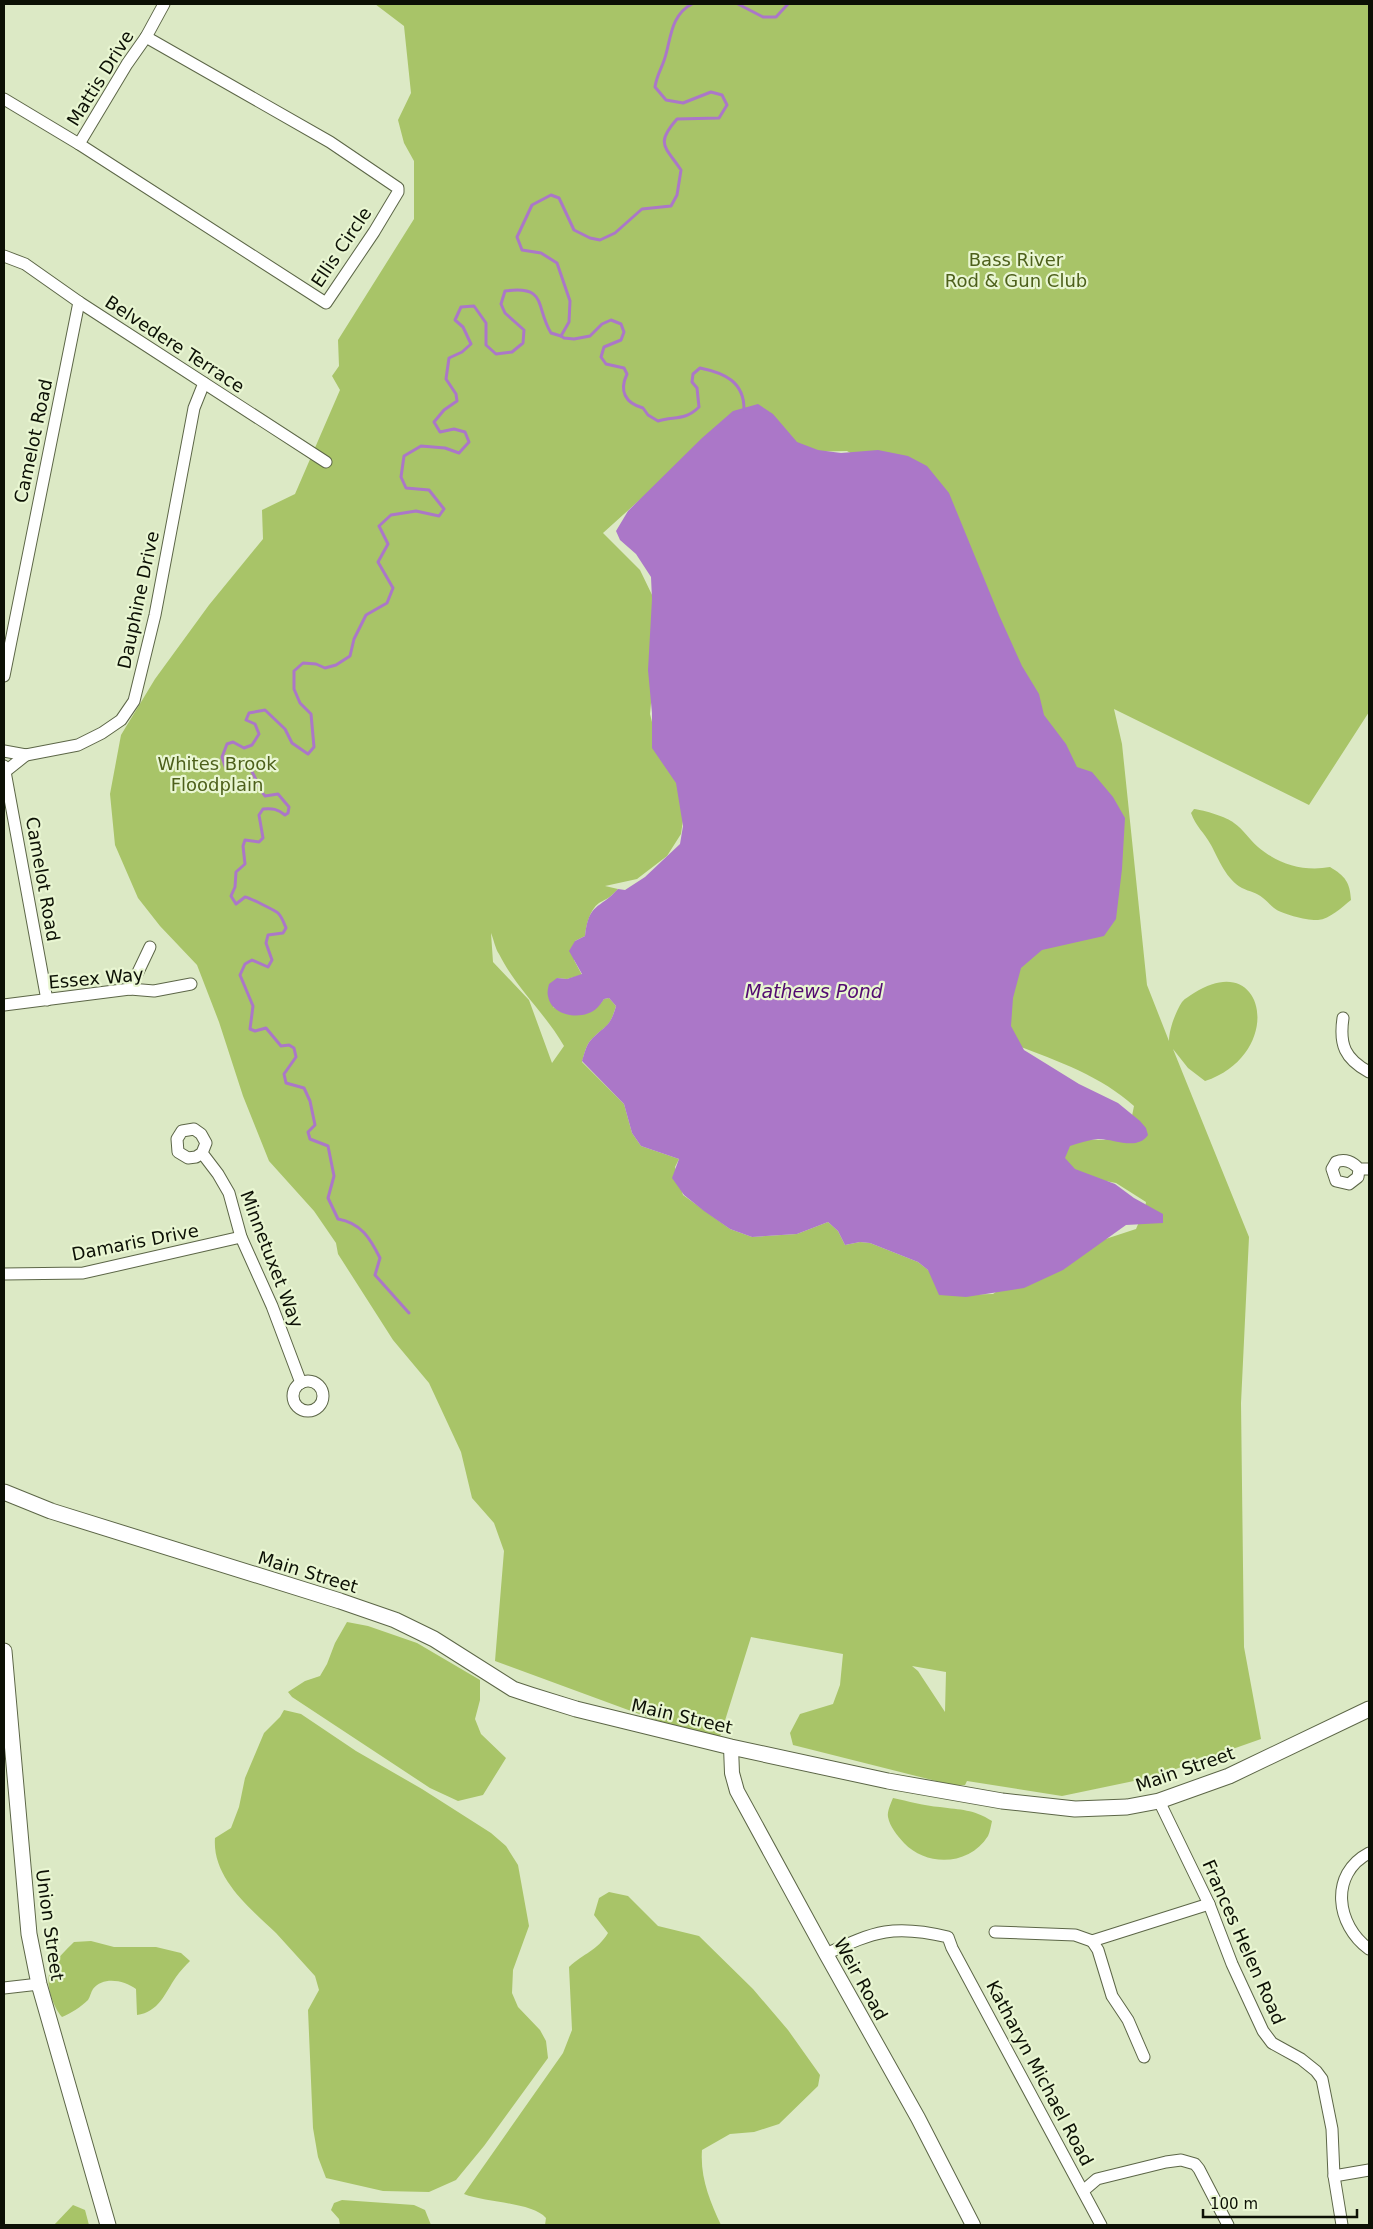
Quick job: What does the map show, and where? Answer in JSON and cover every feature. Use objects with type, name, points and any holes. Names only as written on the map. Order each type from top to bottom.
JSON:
[{"type":"main road","name":"Main Street","points":[[4,1492],[51,1511],[395,1620],[434,1639],[513,1689],[576,1709],[731,1747],[888,1780],[1044,1807],[1100,1809],[1128,1807],[1159,1801],[1229,1776],[1369,1709]]},
{"type":"main road","name":"Union Street","points":[[4,1651],[9,1778],[28,1934],[39,1984],[108,2225]]},
{"type":"street","name":"Mattis Drive","points":[[79,144],[127,64],[146,37],[164,4]]},
{"type":"street","name":"Ellis Circle","points":[[4,99],[79,144],[326,303],[374,232],[398,192],[398,188],[395,184],[330,142],[146,37]]},
{"type":"street","name":"Belvedere Terrace","points":[[4,256],[25,264],[79,302],[326,462]]},
{"type":"street","name":"Camelot Road","points":[[4,676],[79,302]]},
{"type":"street","name":"Dauphine Drive","points":[[5,768],[26,755],[78,745],[102,733],[121,720],[134,701],[155,615],[194,408],[204,383]]},
{"type":"street","name":"Dauphine Drive","points":[[4,751],[26,755]]},
{"type":"street","name":"Camelot Road","points":[[5,768],[47,1000]]},
{"type":"street","points":[[130,989],[150,947]]},
{"type":"street","name":"Essex Way","points":[[4,1005],[130,989],[154,991],[192,984]]},
{"type":"street","points":[[1343,1018],[1340,1036],[1343,1046],[1357,1065],[1369,1072]]},
{"type":"street","name":"Minnetuxet Way","points":[[202,1153],[218,1174],[229,1193],[241,1237],[272,1306],[301,1383]]},
{"type":"street","name":"Damaris Drive","points":[[4,1274],[83,1273],[241,1237]]},
{"type":"street","name":"Weir Road","points":[[731,1747],[732,1773],[737,1791],[918,2118],[973,2225]]},
{"type":"street","name":"Frances Helen Road","points":[[1159,1801],[1209,1904],[1232,1964],[1263,2031],[1272,2043],[1301,2059],[1316,2071],[1322,2079],[1332,2129],[1334,2176],[1342,2225]]},
{"type":"street","points":[[1369,1853],[1358,1860],[1348,1871],[1340,1896],[1343,1912],[1348,1924],[1359,1941],[1369,1949]]},
{"type":"street","points":[[1092,1941],[1209,1904]]},
{"type":"street","name":"Katharyn Michael Road","points":[[826,1954],[880,1931],[912,1929],[948,1937],[952,1948],[1101,2225]]},
{"type":"street","points":[[995,1932],[1075,1935],[1092,1941],[1098,1950],[1112,1996],[1128,2020],[1144,2057]]},
{"type":"street","points":[[4,1988],[39,1984]]},
{"type":"street","points":[[1083,2191],[1097,2179],[1181,2160],[1194,2164],[1199,2169],[1228,2225]]},
{"type":"street","points":[[1334,2176],[1369,2170]]},
{"type":"green space","name":"Bass River Rod & Gun Club","points":[[375,4],[1369,4],[1369,712],[1309,805],[1114,709],[1122,744],[1147,985],[1169,1041],[1173,1022],[1182,1002],[1194,993],[1218,982],[1237,984],[1250,994],[1257,1010],[1256,1029],[1248,1049],[1231,1068],[1205,1081],[1188,1068],[1173,1049],[1249,1237],[1241,1403],[1244,1647],[1261,1739],[1153,1777],[1062,1796],[967,1781],[965,1785],[952,1785],[793,1745],[790,1733],[800,1714],[833,1704],[840,1685],[843,1654],[751,1637],[718,1743],[495,1661],[504,1551],[494,1523],[472,1498],[461,1452],[429,1383],[393,1340],[338,1254],[336,1243],[314,1211],[269,1161],[243,1096],[219,1022],[197,965],[160,926],[138,898],[115,845],[110,794],[121,735],[155,679],[209,605],[263,539],[262,510],[295,494],[340,390],[332,376],[339,366],[338,340],[414,219],[414,161],[404,143],[398,120],[411,93],[404,26]],"holes":[[[737,412],[798,452],[847,451],[893,477],[1064,748],[997,1001],[1015,1045],[1078,1070],[1108,1086],[1134,1106],[1129,1131],[1104,1140],[1070,1139],[1043,1183],[1095,1179],[1116,1183],[1146,1202],[1136,1229],[1075,1249],[1024,1272],[993,1294],[960,1295],[918,1262],[870,1243],[860,1242],[845,1245],[838,1231],[828,1222],[797,1234],[752,1237],[730,1229],[683,1195],[675,1167],[679,1159],[641,1146],[632,1133],[624,1104],[582,1062],[589,1042],[609,1023],[616,1006],[609,998],[604,999],[593,1010],[581,1014],[567,1013],[553,1007],[557,978],[567,979],[582,975],[574,960],[575,941],[585,936],[586,927],[593,909],[618,889],[605,886],[637,879],[667,856],[681,834],[684,813],[674,771],[654,730],[650,714],[654,599],[640,570],[603,533]],[[491,933],[496,949],[506,966],[564,1046],[552,1063],[529,1000],[493,962]],[[912,1666],[946,1672],[945,1712],[918,1671]]]},
{"type":"green space","points":[[1194,809],[1215,814],[1231,821],[1258,847],[1283,862],[1301,867],[1330,867],[1346,880],[1351,900],[1331,915],[1318,920],[1295,917],[1283,913],[1260,896],[1242,888],[1232,880],[1193,818],[1191,813]]},
{"type":"green space","points":[[347,1622],[368,1626],[417,1643],[480,1680],[480,1700],[475,1719],[481,1734],[506,1758],[483,1795],[458,1801],[430,1788],[292,1697],[288,1692],[305,1681],[320,1676]]},
{"type":"green space","points":[[284,1710],[301,1714],[356,1751],[422,1789],[491,1833],[506,1846],[518,1865],[529,1926],[513,1970],[512,1993],[518,2007],[540,2030],[546,2041],[548,2058],[484,2146],[456,2180],[429,2192],[383,2191],[326,2178],[318,2157],[313,2128],[308,2010],[319,1990],[315,1976],[276,1933],[244,1903],[226,1879],[216,1853],[215,1838],[231,1828],[239,1807],[245,1778],[264,1733],[280,1717]]},
{"type":"green space","points":[[893,1798],[979,1814],[992,1821],[989,1834],[980,1846],[959,1858],[948,1860],[924,1856],[913,1851],[892,1828],[888,1815]]},
{"type":"green space","points":[[609,1892],[628,1896],[658,1926],[699,1936],[753,1989],[788,2030],[820,2075],[818,2086],[779,2124],[754,2132],[730,2134],[702,2150],[704,2180],[721,2225],[545,2225],[546,2218],[531,2209],[464,2194],[563,2053],[572,2030],[569,1967],[595,1948],[608,1933],[594,1915],[599,1898]]},
{"type":"green space","points":[[91,1941],[114,1947],[156,1947],[181,1953],[190,1961],[161,2001],[145,2013],[137,2015],[136,1989],[126,1983],[108,1981],[97,1985],[85,2003],[62,2017],[50,1994],[49,1974],[59,1958],[74,1942]]},
{"type":"green space","points":[[342,2200],[414,2205],[425,2210],[431,2225],[340,2225],[339,2219],[331,2210],[334,2203]]},
{"type":"green space","points":[[73,2205],[85,2210],[89,2225],[54,2225]]},
{"type":"water","name":"Mathews Pond","points":[[758,404],[773,414],[797,442],[818,450],[841,453],[878,450],[908,456],[927,466],[949,493],[999,615],[1022,666],[1039,694],[1044,715],[1066,744],[1077,767],[1092,772],[1113,797],[1125,818],[1122,869],[1116,919],[1104,936],[1042,950],[1021,968],[1013,998],[1011,1026],[1024,1050],[1079,1084],[1118,1103],[1146,1128],[1148,1135],[1138,1142],[1125,1143],[1105,1139],[1091,1140],[1070,1146],[1065,1158],[1075,1169],[1115,1184],[1134,1198],[1163,1214],[1163,1223],[1126,1225],[1063,1270],[1024,1288],[966,1297],[939,1295],[928,1270],[918,1262],[870,1243],[860,1242],[845,1245],[838,1231],[828,1222],[797,1234],[752,1237],[730,1229],[684,1195],[672,1178],[679,1159],[641,1146],[632,1133],[624,1104],[582,1061],[589,1042],[609,1022],[616,1006],[609,998],[604,999],[597,1008],[584,1015],[569,1015],[555,1009],[550,1003],[548,996],[549,984],[557,978],[567,979],[582,974],[569,951],[575,941],[585,936],[592,912],[618,889],[625,890],[645,877],[680,844],[683,826],[676,783],[652,748],[652,713],[648,670],[652,599],[651,577],[636,554],[620,540],[616,531],[628,511],[702,438],[733,411]]},
{"type":"waterway","points":[[409,1313],[375,1275],[380,1258],[364,1232],[353,1224],[338,1219],[328,1198],[334,1176],[328,1146],[310,1139],[308,1132],[315,1125],[310,1101],[304,1088],[286,1083],[284,1074],[296,1057],[294,1048],[289,1045],[281,1046],[266,1028],[255,1031],[250,1029],[253,1006],[240,975],[245,964],[252,960],[268,967],[272,960],[266,943],[268,935],[283,933],[286,928],[278,913],[245,897],[236,904],[231,896],[235,887],[236,872],[245,864],[243,846],[245,840],[259,842],[263,838],[259,815],[263,809],[277,810],[285,815],[288,813],[289,807],[278,794],[265,796],[248,766],[237,767],[231,770],[226,769],[222,757],[227,744],[233,742],[244,748],[252,745],[259,734],[255,724],[246,720],[249,713],[265,710],[285,729],[292,743],[308,754],[314,747],[311,714],[300,703],[294,689],[294,671],[303,663],[316,664],[325,668],[336,665],[350,656],[354,639],[366,615],[387,603],[393,588],[378,562],[388,544],[379,526],[391,515],[416,511],[439,516],[444,509],[429,490],[406,488],[401,477],[404,456],[421,446],[445,448],[459,453],[469,442],[465,432],[454,429],[440,432],[434,422],[444,410],[457,401],[456,394],[446,379],[449,358],[462,352],[471,344],[463,327],[455,320],[461,307],[474,306],[486,323],[486,345],[496,354],[512,352],[523,343],[524,330],[505,313],[501,304],[505,291],[528,291],[534,295],[538,300],[551,333],[561,336],[569,322],[570,301],[557,263],[541,253],[522,250],[517,237],[532,205],[551,195],[559,198],[574,230],[590,238],[600,240],[615,233],[642,209],[671,206],[677,195],[681,170],[667,150],[664,140],[666,134],[677,119],[719,118],[727,105],[722,95],[711,92],[683,103],[666,100],[655,87],[676,19],[685,8],[692,4]]},
{"type":"waterway","points":[[738,4],[763,17],[776,17],[788,4]]},
{"type":"waterway","points":[[561,336],[574,339],[590,336],[602,324],[611,320],[621,324],[624,332],[621,340],[604,347],[601,357],[606,364],[624,368],[627,374],[624,386],[625,396],[658,421],[684,416],[699,407],[697,388],[692,382],[693,374],[700,368],[725,376],[737,385],[741,392],[744,409]]},
{"type":"park label","name":"Whites Brook Floodplain","points":[[217,773]]}]
